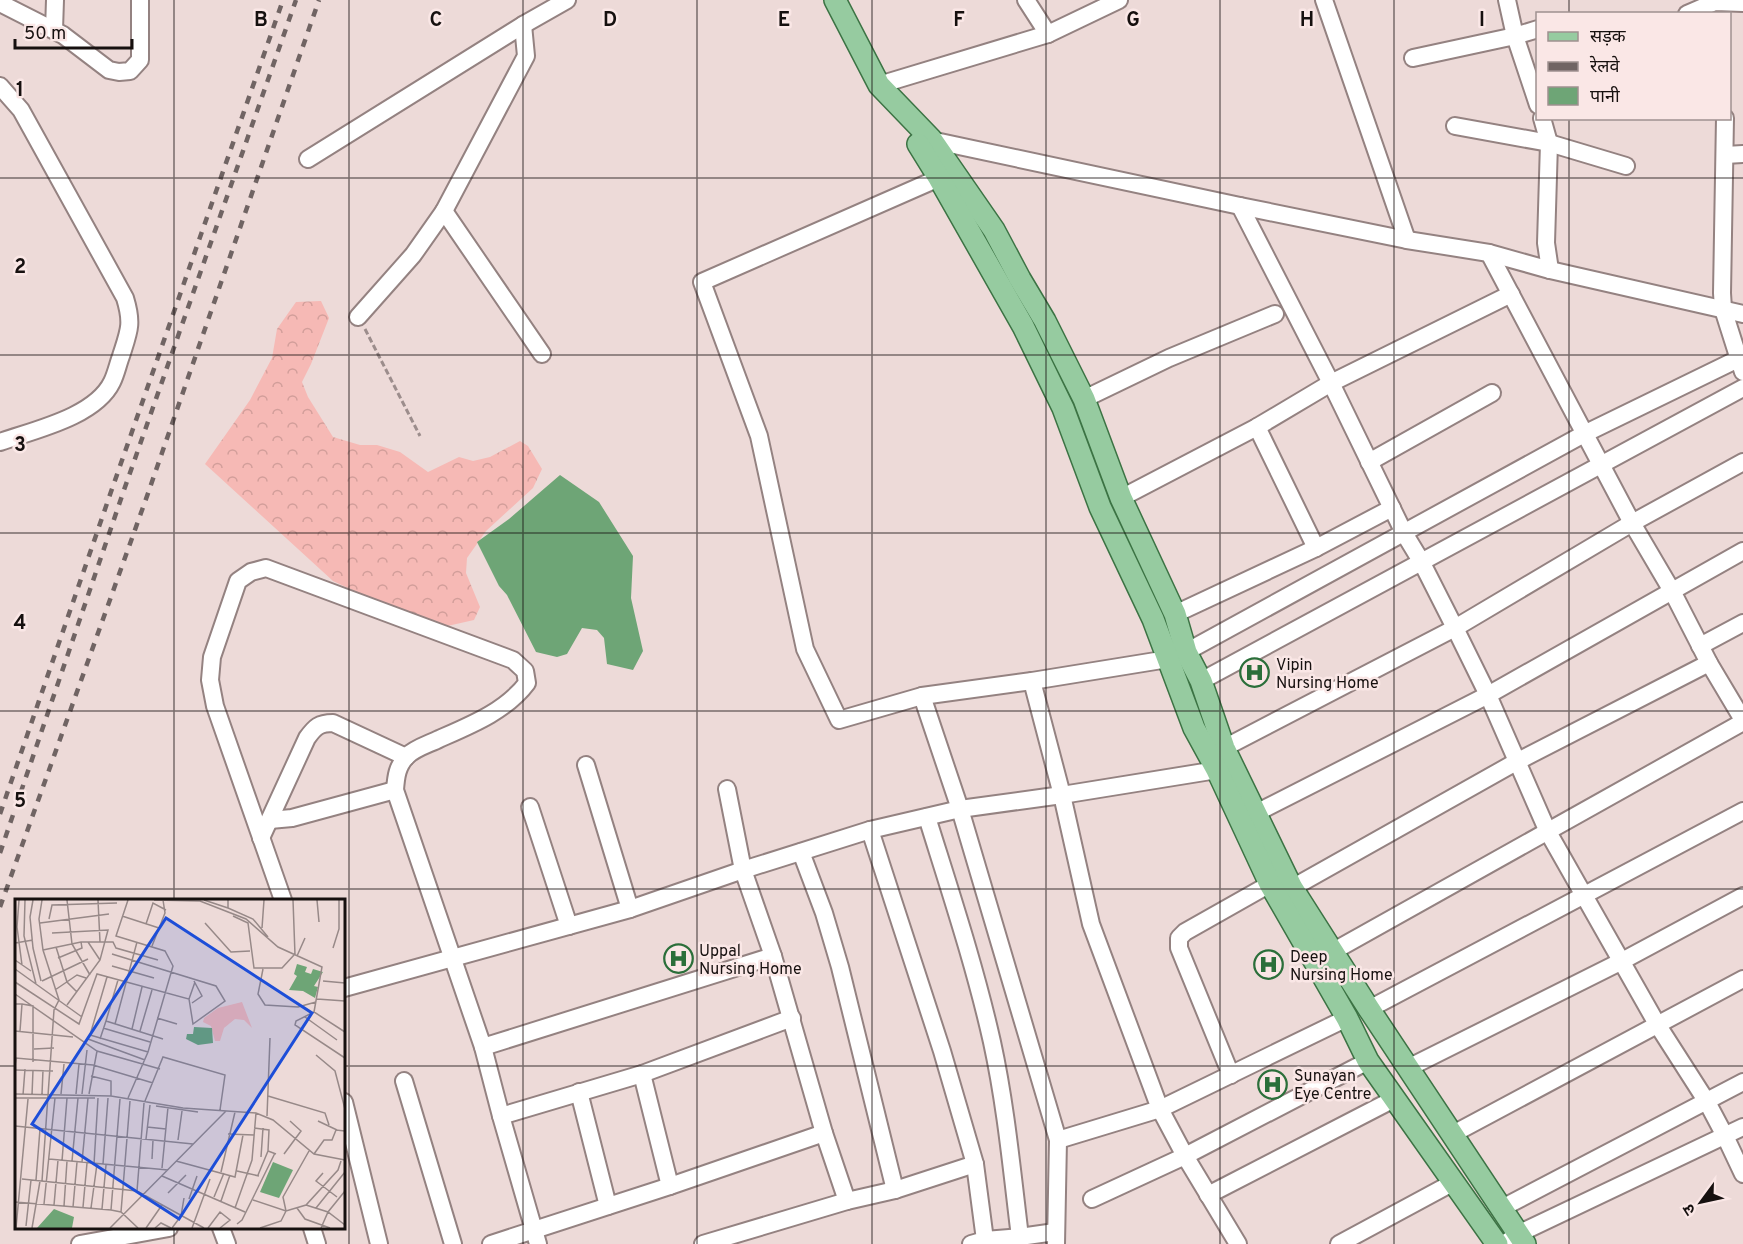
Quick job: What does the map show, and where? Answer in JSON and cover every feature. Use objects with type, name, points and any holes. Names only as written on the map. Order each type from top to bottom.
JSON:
[{"type":"main road","points":[[835,0],[879,84],[994,230],[1045,321],[1084,399],[1121,498],[1175,614],[1177,656],[1194,728],[1217,770],[1270,884],[1347,1018],[1368,1061],[1497,1244]]},
{"type":"main road","points":[[923,139],[939,178],[1023,326],[1063,408],[1100,507],[1153,619],[1177,656],[1201,681],[1224,748],[1292,888],[1369,1009],[1502,1208],[1516,1241]]},
{"type":"street","points":[[54,30],[55,0]]},
{"type":"street","points":[[0,3],[63,35],[109,70],[119,72],[130,70],[140,60],[140,0]]},
{"type":"street","points":[[308,159],[567,0]]},
{"type":"street","points":[[1026,0],[1048,34]]},
{"type":"street","points":[[879,84],[1048,34],[1119,0]]},
{"type":"street","points":[[1324,0],[1407,240]]},
{"type":"street","points":[[1507,0],[1515,36],[1536,99]]},
{"type":"street","points":[[1693,12],[1715,5],[1743,3]]},
{"type":"street","points":[[358,317],[413,255],[444,211],[526,56],[523,25]]},
{"type":"street","points":[[1413,58],[1536,30]]},
{"type":"street","points":[[0,86],[21,110],[125,298],[130,314],[129,331],[111,384],[98,400],[80,412],[0,442]]},
{"type":"street","points":[[1543,120],[1550,143],[1546,243],[1550,270]]},
{"type":"street","points":[[939,178],[702,282],[759,436],[805,649],[839,720],[922,696],[1032,681],[1177,656],[1584,434],[1740,366],[1723,309],[1722,293],[1725,120]]},
{"type":"street","points":[[1455,126],[1550,143],[1626,166]]},
{"type":"street","points":[[923,139],[1407,240],[1489,253],[1550,270],[1743,314]]},
{"type":"street","points":[[1725,155],[1743,154]]},
{"type":"street","points":[[1240,206],[1488,695],[1548,832],[1658,1024],[1707,1102],[1743,1172]]},
{"type":"street","points":[[444,211],[542,354]]},
{"type":"street","points":[[1332,952],[1743,721],[1738,700],[1709,663],[1672,591],[1601,466],[1489,253]]},
{"type":"street","points":[[1121,498],[1257,427],[1331,383],[1511,294]]},
{"type":"street","points":[[1084,399],[1169,358],[1275,314]]},
{"type":"street","points":[[1201,681],[1743,388]]},
{"type":"street","points":[[1370,462],[1492,393]]},
{"type":"street","points":[[1257,427],[1316,548]]},
{"type":"street","points":[[1224,748],[1455,628],[1632,523],[1743,462]]},
{"type":"street","points":[[1175,614],[1316,548],[1392,508]]},
{"type":"street","points":[[1256,813],[1488,695],[1743,551]]},
{"type":"street","points":[[284,899],[215,706],[210,680],[212,657],[238,581],[251,572],[266,568],[513,660],[525,671],[527,683],[520,693],[498,710],[477,723],[416,750],[406,757],[396,772],[395,790],[483,1047],[536,1237]]},
{"type":"street","points":[[1700,646],[1743,623]]},
{"type":"street","points":[[1292,888],[1516,762],[1709,663]]},
{"type":"street","points":[[1032,681],[1062,795],[1091,924],[1160,1109],[1185,1156],[1238,1244]]},
{"type":"street","points":[[870,830],[942,1051],[975,1164],[978,1242],[1020,1237],[1055,1238],[1058,1140],[960,809],[922,696]]},
{"type":"street","points":[[261,838],[307,738],[321,723],[333,723],[406,757]]},
{"type":"street","points":[[586,765],[630,909]]},
{"type":"street","points":[[345,988],[630,909],[870,830],[960,809],[1217,770]]},
{"type":"street","points":[[727,789],[743,870],[773,956],[824,1134],[847,1201]]},
{"type":"street","points":[[270,820],[292,818],[395,790]]},
{"type":"street","points":[[530,807],[569,926]]},
{"type":"street","points":[[1369,1009],[1743,811]]},
{"type":"street","points":[[927,817],[975,976],[992,1043],[1005,1114],[1020,1237]]},
{"type":"street","points":[[801,852],[824,913],[840,967],[895,1190]]},
{"type":"street","points":[[1231,1075],[1179,948],[1179,938],[1185,932],[1270,884]]},
{"type":"street","points":[[1408,1068],[1623,961],[1743,896]]},
{"type":"street","points":[[483,1047],[773,956]]},
{"type":"street","points":[[1453,1134],[1743,979]]},
{"type":"street","points":[[501,1116],[642,1074],[792,1018]]},
{"type":"street","points":[[1058,1140],[1160,1109],[1347,1018]]},
{"type":"street","points":[[1092,1198],[1185,1156],[1368,1061]]},
{"type":"street","points":[[642,1074],[670,1186]]},
{"type":"street","points":[[404,1081],[453,1244]]},
{"type":"street","points":[[1502,1208],[1743,1082]]},
{"type":"street","points":[[579,1092],[608,1206]]},
{"type":"street","points":[[1208,1195],[1394,1099]]},
{"type":"street","points":[[345,1106],[379,1244]]},
{"type":"street","points":[[1516,1241],[1743,1127]]},
{"type":"street","points":[[491,1244],[536,1237],[608,1206],[824,1134]]},
{"type":"street","points":[[703,1244],[847,1201],[895,1190],[975,1164]]},
{"type":"street","points":[[1339,1244],[1454,1182]]},
{"type":"street","points":[[84,1244],[159,1229]]},
{"type":"street","points":[[222,1229],[226,1244]]},
{"type":"street","points":[[313,1229],[317,1244]]},
{"type":"path","points":[[358,317],[420,436]]},
{"type":"green space","points":[[321,301],[329,318],[302,382],[308,397],[333,437],[360,445],[377,445],[400,452],[428,472],[459,457],[473,461],[490,457],[520,441],[528,446],[542,469],[533,488],[486,531],[467,558],[466,573],[480,607],[474,620],[443,627],[388,607],[333,581],[205,464],[250,400],[272,358],[277,329],[296,302]]},
{"type":"water","points":[[560,475],[599,502],[633,556],[631,598],[643,651],[633,670],[607,664],[604,638],[597,630],[582,628],[567,654],[557,657],[536,652],[477,542],[509,519]]},
{"type":"railway","points":[[0,814],[283,0]]},
{"type":"railway","points":[[0,853],[124,490],[296,0]]},
{"type":"railway","points":[[0,907],[146,499],[319,0]]},
{"type":"place","name":"Vipin Nursing Home","points":[[1255,673]]},
{"type":"place","name":"Uppal Nursing Home","points":[[678,959]]},
{"type":"place","name":"Deep Nursing Home","points":[[1269,965]]},
{"type":"place","name":"Sunayan Eye Centre","points":[[1273,1084]]}]
